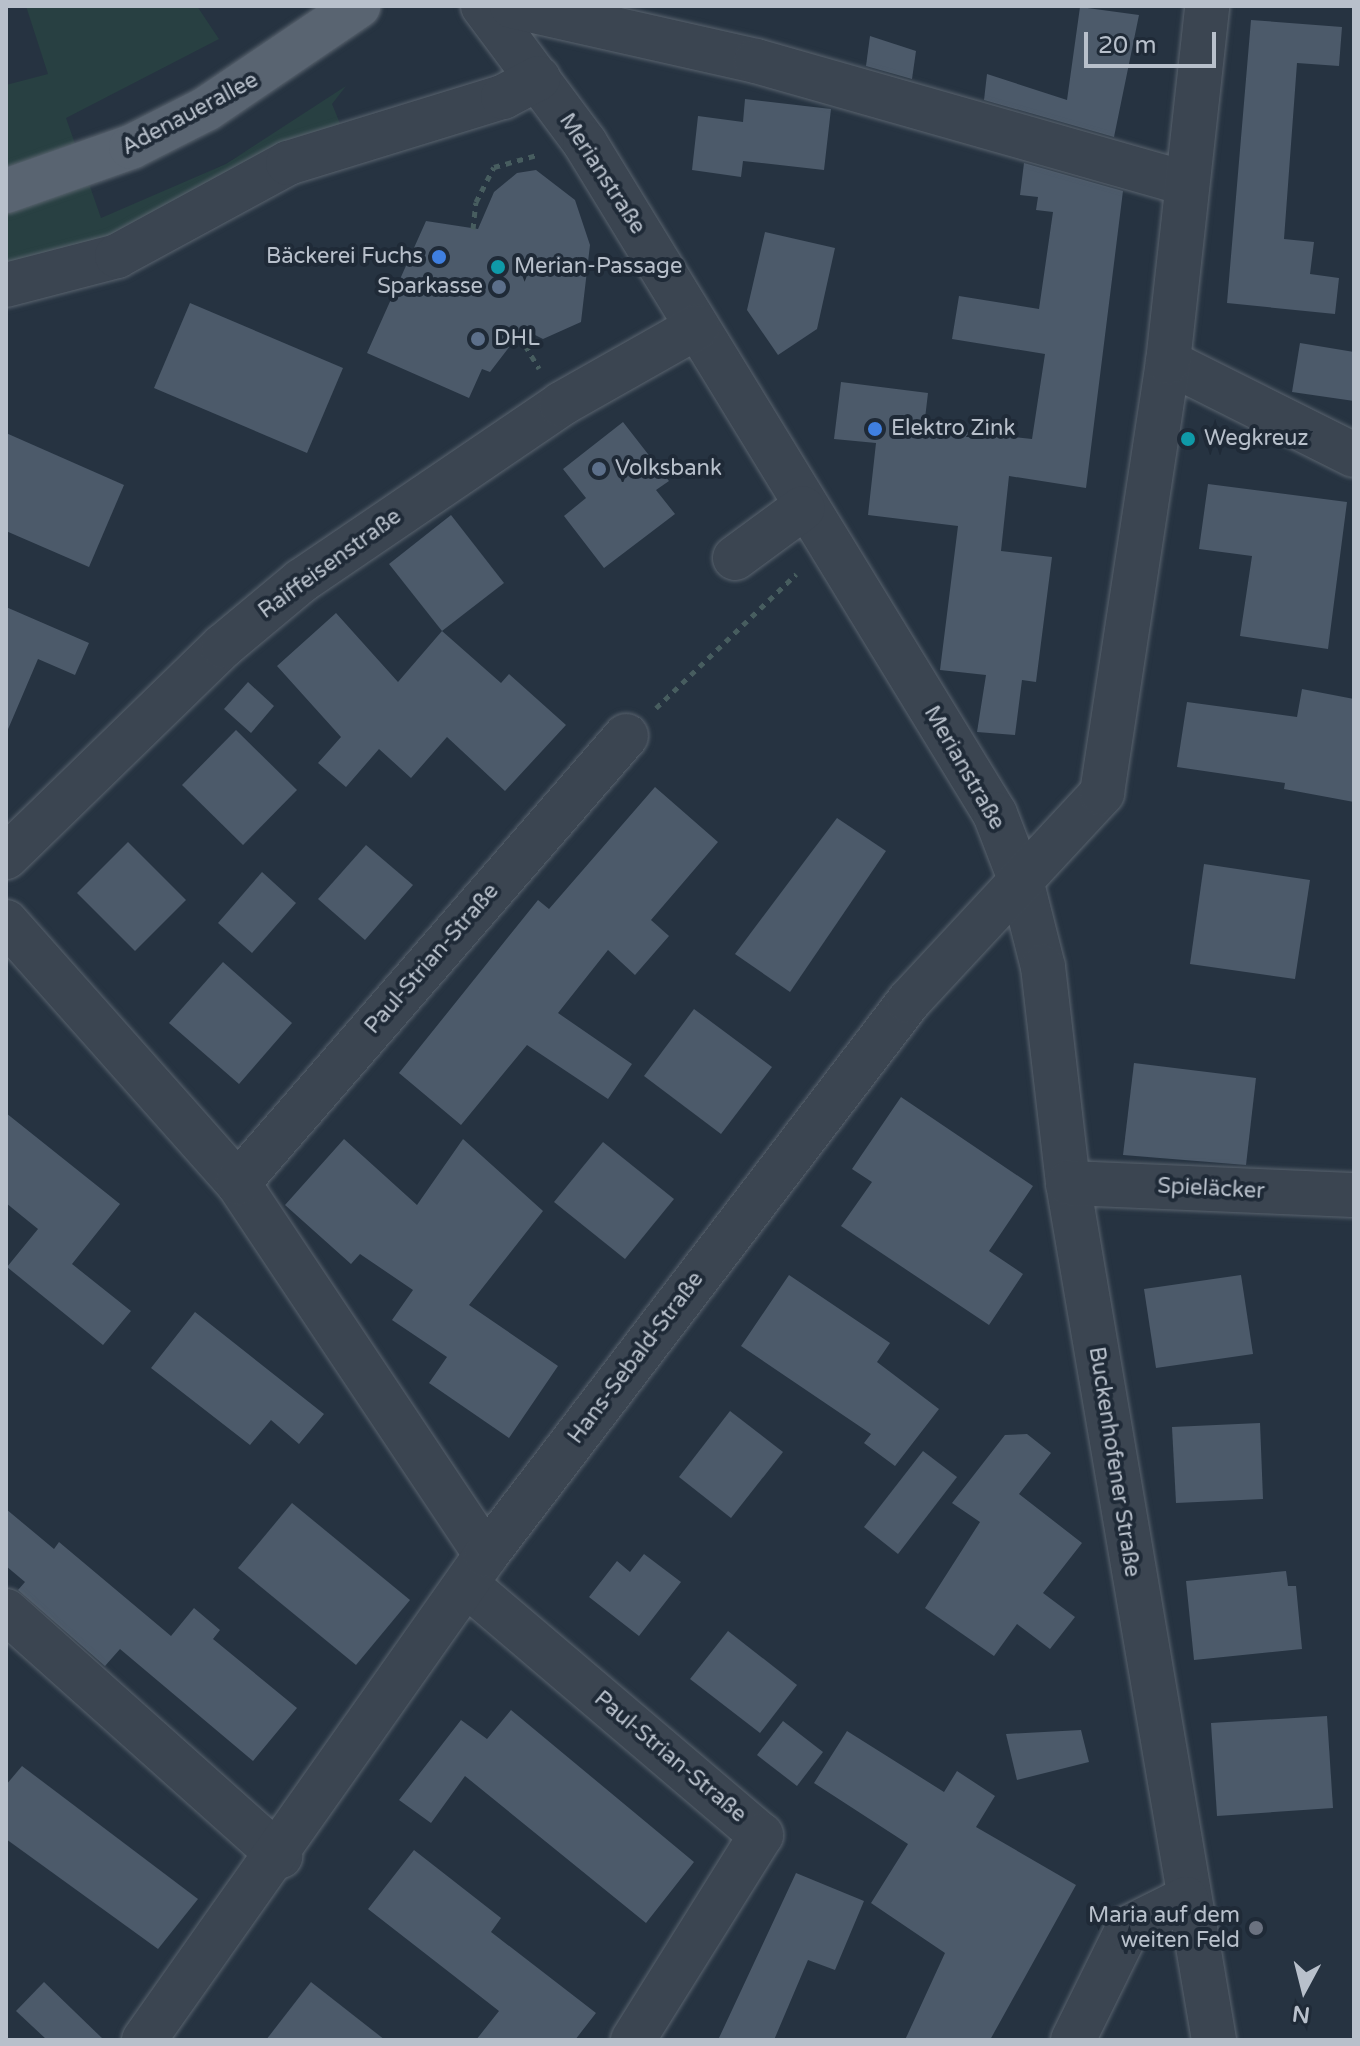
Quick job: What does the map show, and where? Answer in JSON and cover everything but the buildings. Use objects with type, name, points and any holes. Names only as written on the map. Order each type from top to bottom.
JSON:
[{"type":"main road","name":"Adenauerallee","points":[[6,191],[131,147],[206,109],[358,6]]},
{"type":"street","name":"Merianstraße","points":[[483,6],[585,143],[803,508],[995,814],[1022,884]]},
{"type":"street","points":[[512,6],[756,61],[1185,183]]},
{"type":"street","points":[[1022,884],[1102,793],[1168,362],[1185,183],[1207,6]]},
{"type":"street","points":[[6,285],[117,256],[288,163],[503,97],[538,78]]},
{"type":"street","name":"Raiffeisenstraße","points":[[7,855],[223,646],[301,581],[561,404],[697,327]]},
{"type":"street","points":[[1168,362],[1354,455]]},
{"type":"street","points":[[735,558],[803,508]]},
{"type":"street","name":"Paul-Strian-Straße","points":[[238,1183],[626,736]]},
{"type":"street","name":"Buckenhofener Straße","points":[[1022,884],[1043,967],[1068,1183],[1186,1899],[1214,2040]]},
{"type":"street","name":"Hans-Sebald-Straße","points":[[144,2040],[280,1856],[477,1570],[909,1001],[1022,884]]},
{"type":"street","name":"Paul-Strian-Straße","points":[[6,922],[238,1183],[477,1570],[761,1835],[633,2040]]},
{"type":"street","name":"Spieläcker","points":[[1068,1183],[1354,1195]]},
{"type":"street","points":[[6,1611],[280,1856]]},
{"type":"street","points":[[1073,2040],[1128,1928],[1186,1899]]},
{"type":"path","points":[[473,229],[476,202],[494,167],[585,143]]},
{"type":"path","points":[[626,736],[826,544]]},
{"type":"green space","points":[[26,6],[197,6],[219,39],[66,118],[101,218],[226,164],[346,86],[332,104],[341,126],[109,242],[6,275],[6,85],[48,74]]},
{"type":"place","name":"Bäckerei Fuchs","points":[[439,257]]},
{"type":"place","name":"Merian-Passage","points":[[498,267]]},
{"type":"place","name":"Sparkasse","points":[[499,287]]},
{"type":"place","name":"DHL","points":[[478,339]]},
{"type":"place","name":"Elektro Zink","points":[[875,429]]},
{"type":"place","name":"Wegkreuz","points":[[1188,439]]},
{"type":"place","name":"Volksbank","points":[[599,469]]},
{"type":"place","name":"Maria auf dem weiten Feld","points":[[1256,1928]]}]
